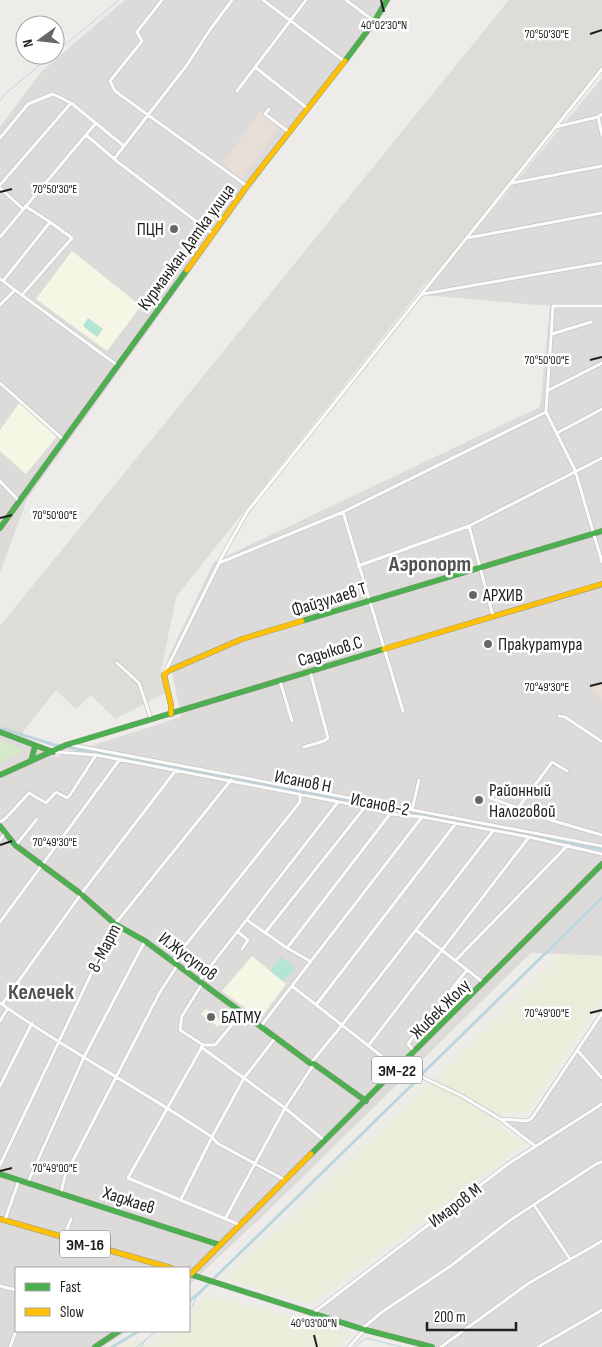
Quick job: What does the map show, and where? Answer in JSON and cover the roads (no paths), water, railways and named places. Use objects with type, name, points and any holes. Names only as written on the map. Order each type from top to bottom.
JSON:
[{"type":"main road","name":"Курманжан Датка улица","points":[[0,528],[247,186],[345,61],[374,22],[387,0]]},
{"type":"main road","name":"Файзулаев Т","points":[[164,675],[168,671],[242,640],[602,530]]},
{"type":"main road","name":"Садыков.С","points":[[54,751],[68,744],[602,584]]},
{"type":"main road","points":[[164,675],[171,705],[171,714]]},
{"type":"main road","name":"Исанов Н","points":[[0,732],[35,746],[54,751]]},
{"type":"main road","points":[[31,762],[35,746]]},
{"type":"main road","points":[[0,775],[54,751]]},
{"type":"main road","name":"И.Жусупов","points":[[0,826],[16,846],[81,894],[115,924],[145,941],[200,983],[366,1101]]},
{"type":"main road","name":"Жибек Жолу","points":[[190,1275],[398,1070],[602,864]]},
{"type":"main road","name":"Хаджаев","points":[[0,1174],[220,1245]]},
{"type":"main road","name":"ЭМ-16","points":[[3,1220],[167,1267]]},
{"type":"main road","points":[[190,1275],[363,1329],[432,1347]]},
{"type":"main road","points":[[95,1347],[118,1332]]},
{"type":"street","points":[[162,0],[136,32],[142,41],[110,82],[115,91],[247,186]]},
{"type":"street","points":[[114,159],[187,65],[232,0]]},
{"type":"street","points":[[263,0],[345,61]]},
{"type":"street","points":[[237,91],[306,0]]},
{"type":"street","points":[[346,0],[374,22]]},
{"type":"street","points":[[254,67],[308,108]]},
{"type":"street","points":[[164,675],[219,562],[248,512],[602,69]]},
{"type":"street","points":[[0,138],[28,104],[53,94],[71,103],[124,146]]},
{"type":"street","points":[[22,295],[72,238],[50,222],[24,208],[0,186],[71,103]]},
{"type":"street","points":[[269,110],[265,114],[289,132]]},
{"type":"street","points":[[555,127],[598,117],[602,114]]},
{"type":"street","points":[[598,117],[602,135]]},
{"type":"street","points":[[1,234],[96,123]]},
{"type":"street","points":[[86,135],[114,159],[213,234]]},
{"type":"street","points":[[512,183],[602,166]]},
{"type":"street","points":[[467,238],[602,213]]},
{"type":"street","points":[[50,222],[2,280],[118,366]]},
{"type":"street","points":[[422,294],[602,263]]},
{"type":"street","points":[[0,305],[15,290]]},
{"type":"street","points":[[602,306],[553,306],[546,412],[575,470],[602,562]]},
{"type":"street","points":[[552,334],[591,322]]},
{"type":"street","points":[[547,391],[602,363]]},
{"type":"street","points":[[0,383],[64,440]]},
{"type":"street","points":[[556,433],[602,409]]},
{"type":"street","points":[[219,562],[343,512],[546,412]]},
{"type":"street","points":[[358,566],[469,526],[575,470],[602,458]]},
{"type":"street","points":[[0,482],[20,501]]},
{"type":"street","points":[[343,512],[403,711]]},
{"type":"street","points":[[469,526],[493,616]]},
{"type":"street","points":[[116,663],[139,683],[151,720]]},
{"type":"street","points":[[304,747],[328,738],[310,671]]},
{"type":"street","points":[[279,680],[292,721]]},
{"type":"street","points":[[559,716],[565,717],[601,741]]},
{"type":"street","name":"Исанов-2","points":[[68,744],[602,846]]},
{"type":"street","name":"Исанов Н","points":[[54,751],[96,754],[365,807],[390,814],[456,823],[529,837],[602,854]]},
{"type":"street","points":[[0,822],[6,818],[28,793],[46,803],[56,792],[66,798],[70,796],[96,754]]},
{"type":"street","points":[[0,922],[120,759]]},
{"type":"street","points":[[518,808],[552,762],[568,772]]},
{"type":"street","points":[[176,770],[1,1003],[58,1042],[167,1107],[217,1142],[286,1180]]},
{"type":"street","name":"8-Март","points":[[0,1165],[115,924],[230,780]]},
{"type":"street","points":[[412,810],[419,780]]},
{"type":"street","points":[[61,1193],[65,1176],[175,964],[300,802],[300,794]]},
{"type":"street","points":[[490,798],[554,821],[602,835]]},
{"type":"street","points":[[326,1141],[180,1030],[182,1016],[200,983],[338,802]]},
{"type":"street","points":[[265,933],[365,807]]},
{"type":"street","points":[[287,948],[390,814]]},
{"type":"street","points":[[261,1026],[422,818]]},
{"type":"street","points":[[16,846],[37,819]]},
{"type":"street","points":[[316,1005],[456,823]]},
{"type":"street","points":[[225,1218],[285,1108],[312,1064],[493,830]]},
{"type":"street","points":[[0,840],[5,833]]},
{"type":"street","points":[[368,1046],[529,837]]},
{"type":"street","points":[[455,961],[568,845]]},
{"type":"street","points":[[247,920],[287,948],[310,961]]},
{"type":"street","points":[[416,930],[484,983]]},
{"type":"street","points":[[238,932],[248,940],[242,948]]},
{"type":"street","points":[[28,1182],[84,1057],[145,941]]},
{"type":"street","points":[[416,1052],[408,1044],[468,970]]},
{"type":"street","points":[[292,986],[398,1070]]},
{"type":"street","points":[[0,1021],[8,1008]]},
{"type":"street","points":[[202,1046],[215,1045],[242,1013]]},
{"type":"street","points":[[500,1118],[527,1121],[532,1118],[602,1013]]},
{"type":"street","points":[[0,1086],[32,1024]]},
{"type":"street","points":[[180,1199],[244,1078],[276,1037]]},
{"type":"street","points":[[202,1046],[128,1178],[240,1225]]},
{"type":"street","points":[[577,1050],[602,1078]]},
{"type":"street","points":[[405,1063],[422,1077],[462,1096],[500,1118],[535,1146]]},
{"type":"street","name":"Имаров М","points":[[312,1313],[508,1164],[602,1104]]},
{"type":"street","points":[[349,1347],[363,1329],[382,1312],[444,1270],[509,1220],[602,1162]]},
{"type":"street","points":[[3,1220],[19,1180]]},
{"type":"street","points":[[534,1205],[570,1259]]},
{"type":"street","points":[[64,1238],[71,1219]]},
{"type":"street","points":[[442,1347],[529,1284],[602,1240]]},
{"type":"street","points":[[0,1286],[15,1290]]},
{"type":"street","points":[[538,1347],[602,1310]]},
{"type":"street","points":[[10,1347],[16,1332]]},
{"type":"waterway","points":[[65,45],[119,0]]},
{"type":"waterway","points":[[0,101],[5,94],[40,65]]},
{"type":"waterway","points":[[0,728],[55,745],[602,849]]},
{"type":"waterway","points":[[422,1074],[602,898]]},
{"type":"waterway","points":[[190,1300],[419,1078]]},
{"type":"waterway","points":[[190,1308],[197,1295]]},
{"type":"waterway","points":[[103,1332],[111,1333]]},
{"type":"waterway","points":[[120,1333],[126,1332]]},
{"type":"waterway","points":[[112,1347],[137,1332]]},
{"type":"waterway","points":[[141,1347],[146,1339],[156,1332]]},
{"type":"waterway","points":[[355,1347],[366,1338],[402,1347]]},
{"type":"waterway","points":[[136,1347],[146,1340]]},
{"type":"place","name":"ПЦН","points":[[174,229]]},
{"type":"place","name":"АРХИВ","points":[[473,595]]},
{"type":"place","name":"Пракуратура","points":[[488,644]]},
{"type":"place","name":"Районный Налоговой","points":[[479,800]]},
{"type":"place","name":"БАТМУ","points":[[211,1017]]},
{"type":"district","name":"Аэропорт","points":[[430,563]]},
{"type":"district","name":"Келечек","points":[[41,991]]}]
